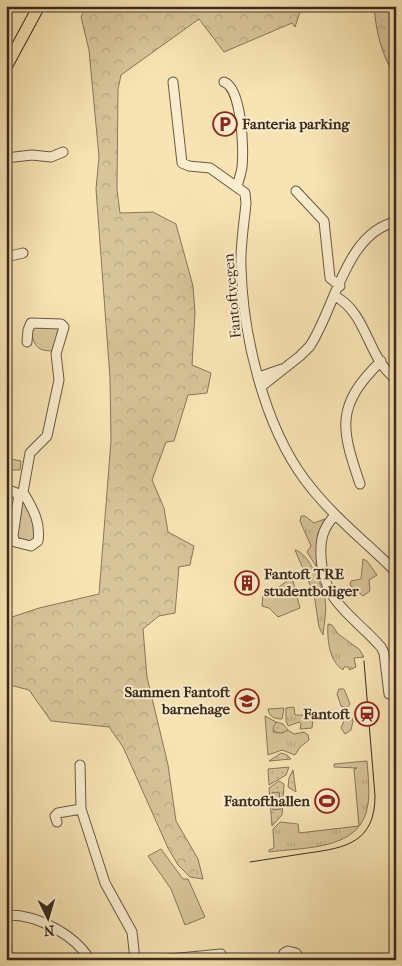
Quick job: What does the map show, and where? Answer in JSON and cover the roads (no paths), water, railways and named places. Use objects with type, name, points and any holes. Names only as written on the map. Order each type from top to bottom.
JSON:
[{"type":"main road","points":[[6,67],[39,6]]},
{"type":"street","points":[[173,82],[182,163],[189,166],[210,168],[236,186],[242,168],[242,118],[232,89],[224,82]]},
{"type":"street","points":[[6,158],[32,155],[51,157],[63,152]]},
{"type":"street","name":"Fantoftvegen","points":[[236,186],[243,190],[246,197],[241,255],[242,292],[249,342],[280,437],[306,480],[335,515],[396,572]]},
{"type":"street","points":[[296,191],[324,221],[330,278],[340,286]]},
{"type":"street","points":[[262,386],[310,346],[363,241],[382,226],[396,222]]},
{"type":"street","points":[[6,257],[23,253]]},
{"type":"street","points":[[335,296],[352,309],[381,361],[396,379]]},
{"type":"street","points":[[6,489],[21,493],[36,515],[40,529],[38,541],[31,546],[15,542],[12,536],[21,493],[30,453],[47,436],[59,380],[56,354],[64,327],[61,324],[31,323],[27,342]]},
{"type":"street","points":[[360,484],[346,439],[346,412],[350,400],[364,377],[381,361]]},
{"type":"street","points":[[259,377],[282,369]]},
{"type":"street","points":[[335,515],[323,530],[321,543],[325,586],[341,608],[381,647],[389,694]]},
{"type":"street","points":[[80,765],[81,809],[105,883],[132,932],[135,960]]},
{"type":"street","points":[[57,822],[56,816],[58,813],[81,809]]},
{"type":"street","points":[[7,913],[26,917],[62,933],[80,947],[90,960]]},
{"type":"street","points":[[283,960],[284,953],[288,951],[296,953],[300,960]]},
{"type":"street","points":[[159,960],[221,954]]},
{"type":"tram line","points":[[250,862],[322,851],[346,845],[356,840],[370,824],[374,811],[375,796],[364,661]]},
{"type":"place","name":"Fanteria parking","points":[[225,124]]},
{"type":"place","name":"Fantoft TRE studentboliger","points":[[247,583]]},
{"type":"place","name":"Sammen Fantoft barnehage","points":[[247,701]]},
{"type":"place","name":"Fantoft","points":[[367,714]]},
{"type":"place","name":"Fantofthallen","points":[[327,801]]}]
